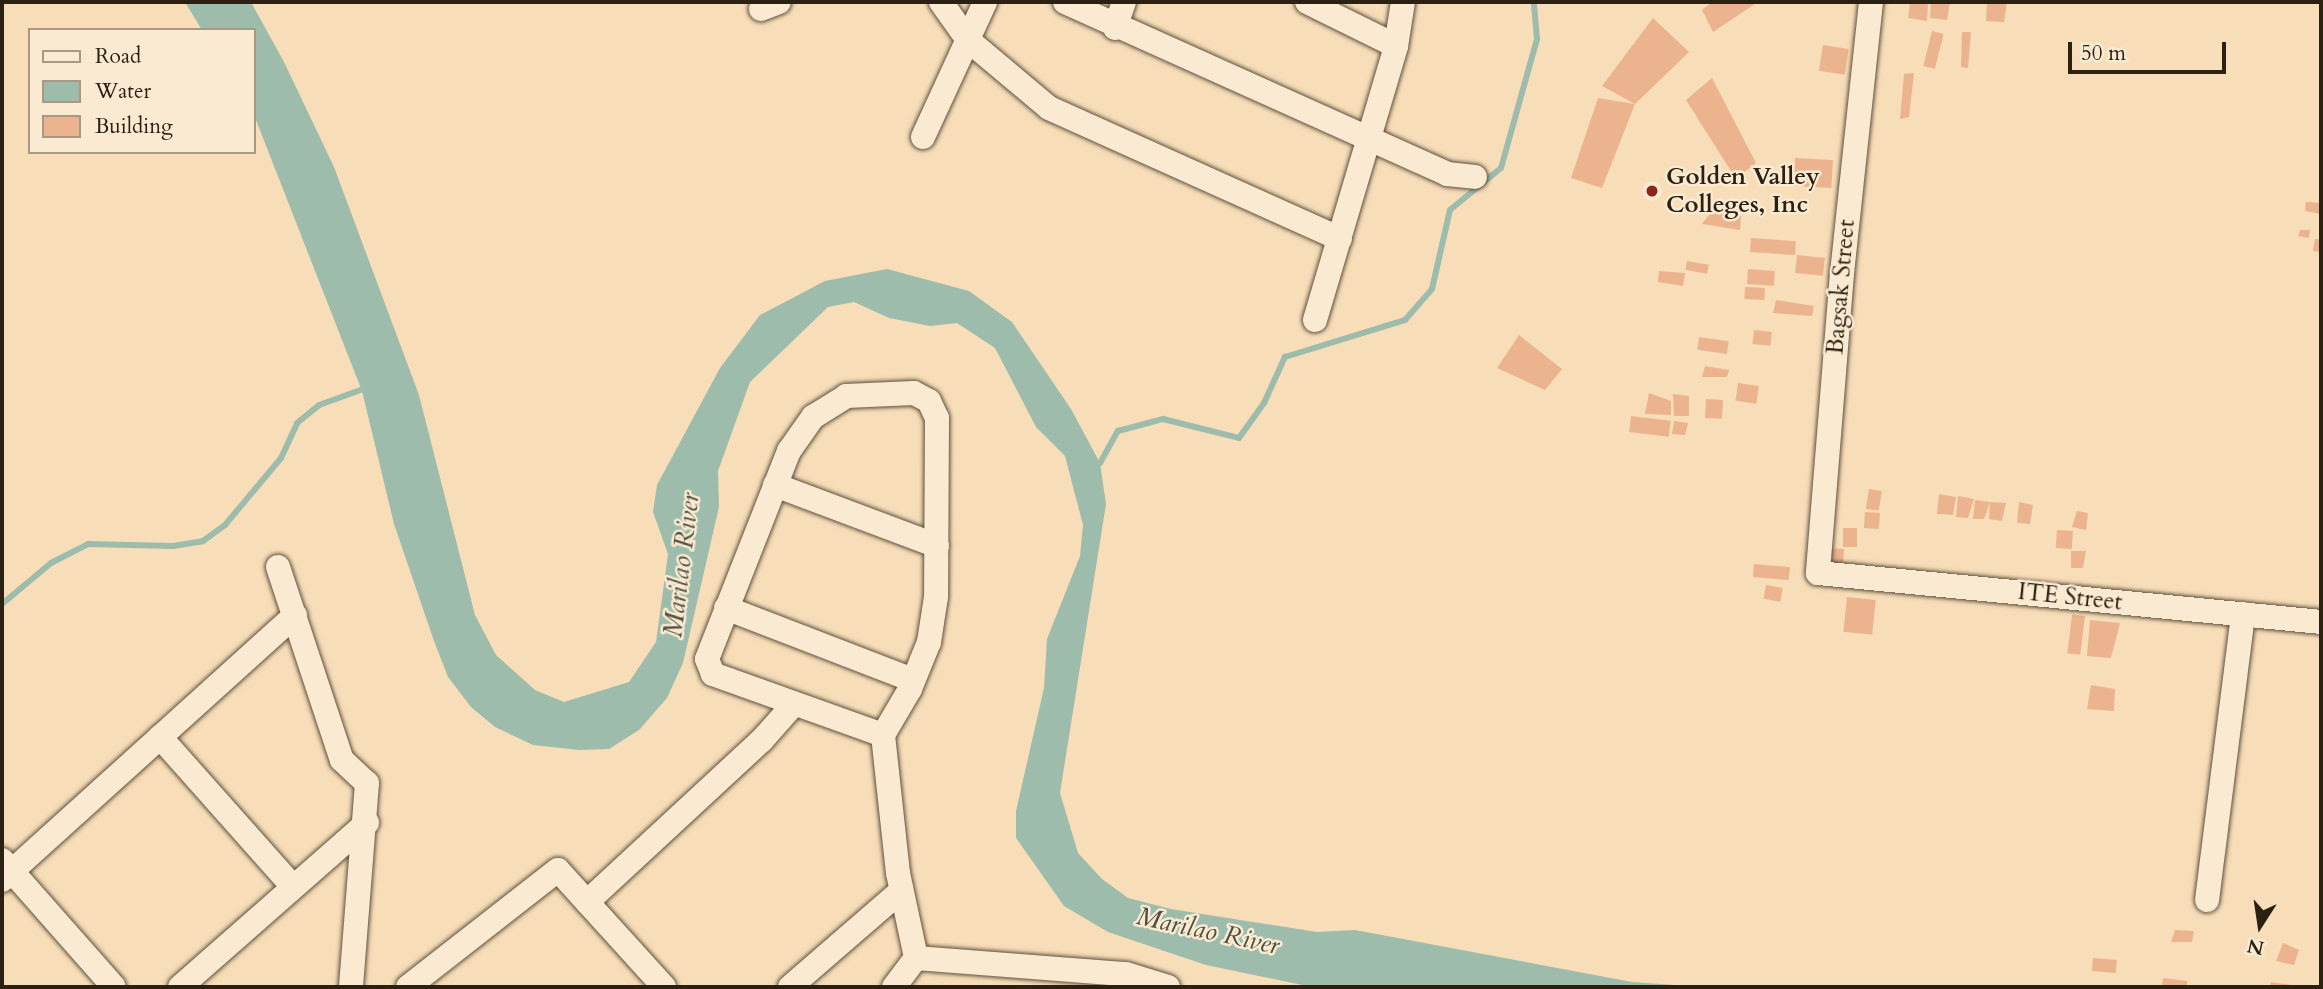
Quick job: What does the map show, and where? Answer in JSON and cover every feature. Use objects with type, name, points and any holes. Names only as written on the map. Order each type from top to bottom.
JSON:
[{"type":"street","points":[[941,2],[968,40],[1049,108],[1340,239]]},
{"type":"street","points":[[923,138],[985,2]]},
{"type":"street","points":[[1065,2],[1115,28],[1447,174],[1475,177]]},
{"type":"street","points":[[1115,28],[1124,2]]},
{"type":"street","points":[[1307,2],[1396,46]]},
{"type":"street","points":[[1315,320],[1370,140],[1396,46],[1403,2]]},
{"type":"street","name":"Bagsak Street","points":[[1818,573],[1842,273],[1871,2]]},
{"type":"street","points":[[883,735],[713,674],[707,659],[789,451],[813,417],[846,396],[914,393],[929,401],[937,418],[937,546],[929,642],[914,680],[883,735],[901,891],[916,957],[894,987]]},
{"type":"street","points":[[775,485],[937,546]]},
{"type":"street","points":[[278,567],[342,760],[367,783],[367,823],[351,987]]},
{"type":"street","name":"ITE Street","points":[[1818,573],[2321,622]]},
{"type":"street","points":[[726,608],[914,680]]},
{"type":"street","points":[[2207,900],[2243,614]]},
{"type":"street","points":[[114,987],[5,870],[160,737],[295,615]]},
{"type":"street","points":[[587,902],[762,740],[794,704]]},
{"type":"street","points":[[160,737],[293,887]]},
{"type":"street","points":[[180,987],[367,823]]},
{"type":"street","points":[[408,987],[558,870],[664,987]]},
{"type":"street","points":[[790,987],[901,891]]},
{"type":"street","points":[[916,957],[1168,987]]},
{"type":"water","name":"Marilao River","points":[[185,2],[251,2],[284,62],[334,167],[419,395],[475,615],[496,655],[535,690],[564,702],[629,682],[656,642],[668,554],[653,512],[657,485],[720,368],[760,315],[825,281],[887,269],[969,291],[1012,322],[1071,409],[1100,463],[1106,504],[1060,793],[1078,853],[1102,879],[1128,898],[1171,909],[1317,932],[1355,930],[1632,982],[1703,987],[1312,987],[1206,965],[1108,932],[1064,906],[1016,838],[1016,811],[1044,688],[1047,639],[1080,556],[1083,525],[1065,456],[1036,427],[995,348],[957,323],[930,326],[889,318],[854,302],[828,307],[750,382],[718,471],[719,507],[683,663],[667,698],[639,730],[609,749],[579,750],[533,745],[495,727],[471,707],[448,677],[434,641],[394,524],[362,391],[256,120],[256,28],[201,28]]},
{"type":"building","points":[[1712,2],[1758,2],[1713,32],[1702,10]]},
{"type":"building","points":[[1910,2],[1928,2],[1927,21],[1908,18]]},
{"type":"building","points":[[1931,2],[1950,2],[1947,20],[1930,18]]},
{"type":"building","points":[[1987,2],[2007,2],[2004,22],[1986,21]]},
{"type":"building","points":[[1653,18],[1689,52],[1635,104],[1602,86]]},
{"type":"building","points":[[1932,31],[1944,34],[1935,69],[1923,66]]},
{"type":"building","points":[[1962,32],[1971,32],[1968,68],[1961,67]]},
{"type":"building","points":[[1823,45],[1849,49],[1845,75],[1819,71]]},
{"type":"building","points":[[1914,73],[1909,117],[1900,119],[1904,74]]},
{"type":"building","points":[[1712,78],[1756,163],[1736,179],[1686,100]]},
{"type":"building","points":[[1598,98],[1635,104],[1602,188],[1571,178]]},
{"type":"building","points":[[1795,158],[1833,160],[1831,188],[1794,186]]},
{"type":"building","points":[[2306,202],[2321,203],[2321,214],[2305,211]]},
{"type":"building","points":[[1711,212],[1741,216],[1740,230],[1702,224]]},
{"type":"building","points":[[2300,230],[2310,230],[2309,238],[2298,236]]},
{"type":"building","points":[[1751,238],[1796,241],[1795,255],[1750,252]]},
{"type":"building","points":[[2315,239],[2321,240],[2321,252],[2313,251]]},
{"type":"building","points":[[1797,255],[1825,258],[1823,276],[1795,273]]},
{"type":"building","points":[[1687,261],[1709,265],[1707,274],[1685,270]]},
{"type":"building","points":[[1748,269],[1775,271],[1774,286],[1747,284]]},
{"type":"building","points":[[1659,271],[1685,273],[1683,286],[1658,282]]},
{"type":"building","points":[[1745,287],[1765,288],[1764,300],[1744,299]]},
{"type":"building","points":[[1776,300],[1814,306],[1812,316],[1773,313]]},
{"type":"building","points":[[1754,330],[1772,332],[1770,346],[1753,344]]},
{"type":"building","points":[[1519,335],[1562,369],[1545,390],[1497,368]]},
{"type":"building","points":[[1699,337],[1729,341],[1727,354],[1697,350]]},
{"type":"building","points":[[1705,366],[1729,370],[1727,377],[1702,377]]},
{"type":"building","points":[[1738,383],[1759,386],[1756,404],[1735,401]]},
{"type":"building","points":[[1649,393],[1671,401],[1671,415],[1645,414]]},
{"type":"building","points":[[1673,394],[1689,396],[1689,416],[1674,416]]},
{"type":"building","points":[[1706,399],[1723,400],[1722,419],[1705,418]]},
{"type":"building","points":[[1631,416],[1671,421],[1669,437],[1629,432]]},
{"type":"building","points":[[1674,421],[1688,423],[1685,435],[1672,434]]},
{"type":"building","points":[[1869,489],[1882,491],[1879,511],[1866,509]]},
{"type":"building","points":[[1939,494],[1956,497],[1953,515],[1937,514]]},
{"type":"building","points":[[1958,496],[1974,499],[1968,518],[1956,517]]},
{"type":"building","points":[[1975,500],[1990,502],[1984,519],[1973,519]]},
{"type":"building","points":[[1990,502],[2006,503],[2002,521],[1989,519]]},
{"type":"building","points":[[2019,502],[2033,505],[2030,524],[2017,523]]},
{"type":"building","points":[[2077,511],[2088,513],[2086,530],[2072,527]]},
{"type":"building","points":[[1865,512],[1880,513],[1879,529],[1864,528]]},
{"type":"building","points":[[1843,528],[1857,528],[1857,547],[1843,547]]},
{"type":"building","points":[[2057,530],[2073,531],[2072,549],[2056,548]]},
{"type":"building","points":[[1827,548],[1844,549],[1843,570],[1826,569]]},
{"type":"building","points":[[2071,551],[2086,551],[2083,568],[2071,568]]},
{"type":"building","points":[[1754,564],[1790,567],[1789,580],[1753,577]]},
{"type":"building","points":[[1766,585],[1783,588],[1780,602],[1764,599]]},
{"type":"building","points":[[1847,597],[1876,600],[1872,635],[1843,632]]},
{"type":"building","points":[[2072,614],[2085,616],[2080,655],[2067,653]]},
{"type":"building","points":[[2090,620],[2120,623],[2111,658],[2087,656]]},
{"type":"building","points":[[2091,685],[2115,689],[2114,711],[2087,709]]},
{"type":"building","points":[[2175,930],[2194,931],[2192,942],[2171,942]]},
{"type":"building","points":[[2283,943],[2299,950],[2294,965],[2276,961]]},
{"type":"building","points":[[2093,958],[2117,960],[2116,973],[2092,971]]},
{"type":"building","points":[[2163,978],[2187,981],[2187,987],[2162,987]]},
{"type":"building","points":[[2271,982],[2291,985],[2270,987]]},
{"type":"waterway","points":[[1100,463],[1118,431],[1163,419],[1239,438],[1264,403],[1285,357],[1405,320],[1432,289],[1450,210],[1501,168],[1537,39],[1534,2]]},
{"type":"waterway","points":[[2,604],[51,563],[88,544],[173,546],[203,541],[225,525],[281,458],[297,423],[319,405],[369,387]]},
{"type":"place","name":"Golden Valley Colleges, Inc","points":[[1652,191]]}]
